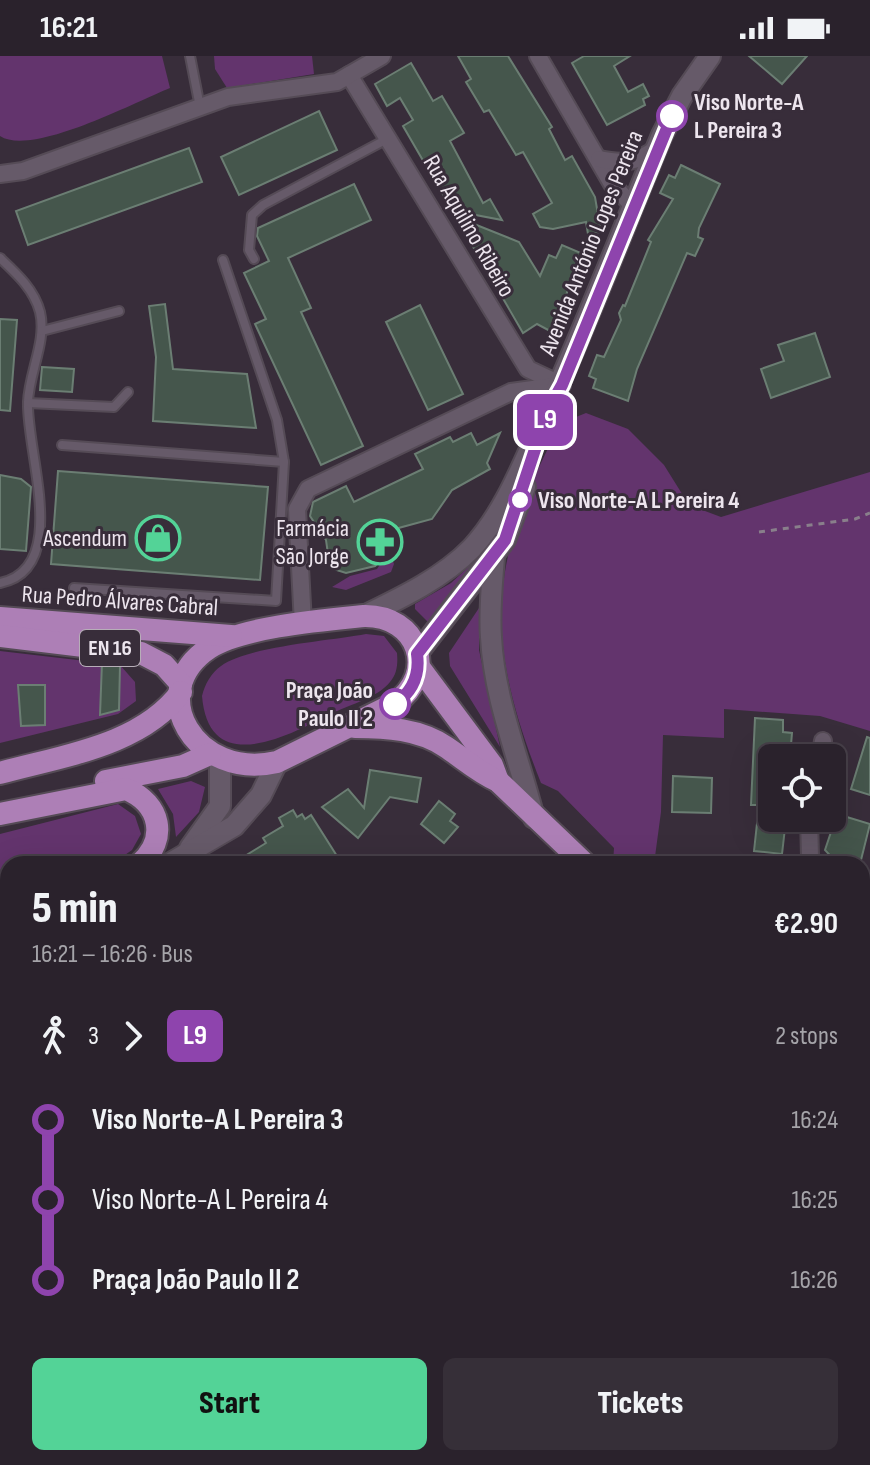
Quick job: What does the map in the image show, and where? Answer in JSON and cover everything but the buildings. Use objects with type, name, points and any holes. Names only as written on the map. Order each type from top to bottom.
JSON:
[{"type":"main road","name":"EN 16","points":[[181,688],[203,652],[237,636],[364,616],[388,618],[400,623],[411,637],[418,660],[492,765],[498,781]]},
{"type":"main road","name":"Rua Pedro Álvares Cabral","points":[[0,618],[237,636]]},
{"type":"main road","name":"Rua Pedro Álvares Cabral","points":[[0,636],[141,653],[164,665],[181,688]]},
{"type":"main road","name":"EN 16","points":[[215,757],[249,765],[277,762],[402,699],[413,684],[418,660]]},
{"type":"main road","points":[[0,806],[215,757],[186,728],[181,688]]},
{"type":"main road","points":[[0,773],[132,733],[160,716],[181,688]]},
{"type":"main road","name":"EN 16","points":[[350,727],[381,727],[425,736],[498,781],[576,856]]},
{"type":"main road","points":[[0,814],[126,789],[141,796],[154,809],[158,840],[149,856]]},
{"type":"street","points":[[0,174],[23,171],[228,97],[337,82],[382,56]]},
{"type":"street","points":[[538,56],[612,184],[633,206]]},
{"type":"street","name":"Avenida António Lopes Pereira","points":[[364,616],[402,598],[472,548],[502,507],[562,385],[657,148],[682,96],[710,56]]},
{"type":"street","name":"Rua Aquilino Ribeiro","points":[[349,75],[528,369],[562,385]]},
{"type":"street","points":[[599,159],[628,163],[642,159],[657,148]]},
{"type":"street","points":[[303,624],[297,509],[308,489],[511,392],[562,385]]},
{"type":"street","name":"Avenida António Lopes Pereira","points":[[418,660],[494,557],[510,527],[548,410]]},
{"type":"street","points":[[494,557],[491,638],[495,665],[508,732],[534,818]]},
{"type":"street","points":[[188,852],[220,806],[215,757]]},
{"type":"street","points":[[182,856],[234,826],[261,795],[277,762]]},
{"type":"street","points":[[809,832],[810,856]]},
{"type":"lane","points":[[190,56],[200,107]]},
{"type":"lane","points":[[254,259],[249,250],[252,215],[263,205],[389,138]]},
{"type":"lane","points":[[0,258],[33,296],[42,331],[28,403],[38,501],[38,553],[28,569],[12,580],[0,583]]},
{"type":"lane","points":[[223,260],[267,380],[284,462],[277,629]]},
{"type":"lane","points":[[42,331],[119,311]]},
{"type":"lane","points":[[28,403],[114,407],[128,392]]},
{"type":"lane","points":[[62,445],[284,462]]},
{"type":"lane","points":[[74,588],[276,601]]},
{"type":"path","points":[[759,532],[855,519],[870,513]]},
{"type":"shaded area","points":[[0,56],[162,56],[170,88],[59,134],[15,141],[0,136]]},
{"type":"shaded area","points":[[214,56],[312,56],[314,74],[227,88],[215,69]]},
{"type":"shaded area","points":[[586,413],[628,429],[664,465],[689,505],[721,517],[870,472],[870,731],[820,716],[724,709],[724,738],[663,735],[661,812],[655,856],[614,856],[614,848],[558,791],[541,783],[509,685],[502,600],[507,559],[519,517],[561,423]]},
{"type":"shaded area","points":[[389,551],[394,564],[391,572],[346,590],[332,587],[350,576],[377,569]]},
{"type":"shaded area","points":[[486,551],[429,623],[415,609],[415,604],[451,583]]},
{"type":"shaded area","points":[[479,608],[479,650],[500,747],[450,666],[449,653]]},
{"type":"shaded area","points":[[366,634],[384,636],[397,653],[392,679],[372,696],[276,739],[255,744],[236,744],[220,737],[208,722],[202,696],[209,679],[221,666],[270,649]]},
{"type":"shaded area","points":[[0,651],[120,665],[135,682],[136,701],[118,714],[0,743]]},
{"type":"shaded area","points":[[191,781],[205,787],[199,812],[176,837],[173,814],[158,789]]},
{"type":"shaded area","points":[[118,804],[135,816],[141,834],[132,850],[123,856],[0,856],[0,834]]},
{"type":"bus line","name":"L9","points":[[395,704],[413,684],[419,667],[417,654],[436,635],[505,540],[529,476],[548,410],[562,385],[672,116]]},
{"type":"place","name":"Viso Norte-A L Pereira 3","points":[[672,116]]},
{"type":"place","name":"Viso Norte-A L Pereira 4","points":[[520,500]]},
{"type":"place","name":"Ascendum","points":[[158,538]]},
{"type":"place","name":"Farmácia São Jorge","points":[[380,542]]},
{"type":"place","name":"Praça João Paulo II 2","points":[[395,704]]}]
